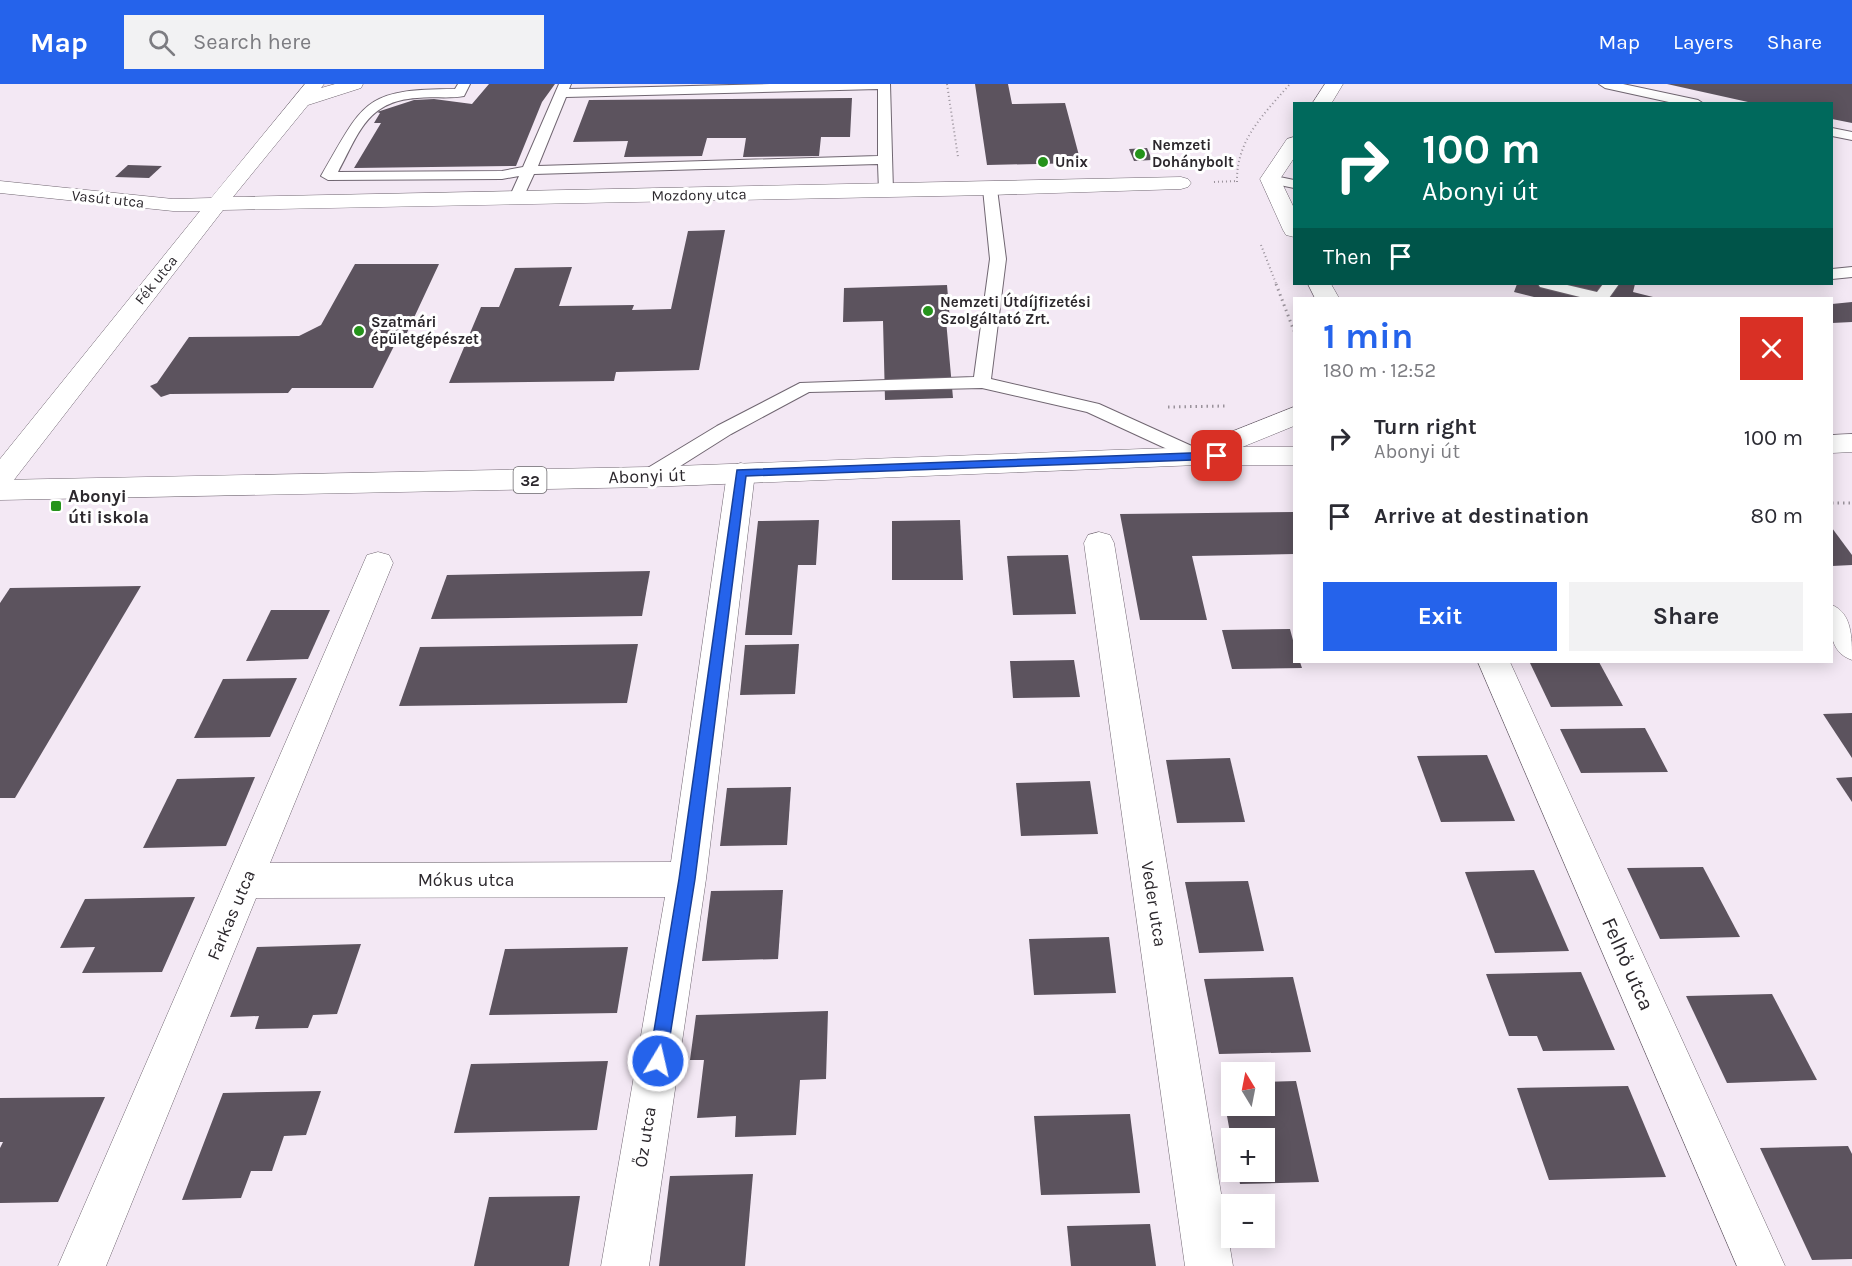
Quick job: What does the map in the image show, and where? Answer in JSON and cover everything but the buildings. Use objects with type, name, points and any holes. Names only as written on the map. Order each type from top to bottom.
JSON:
[{"type":"street","points":[[308,93],[354,84]]},
{"type":"street","points":[[1322,102],[1334,84]]},
{"type":"street","name":"Fék utca","points":[[0,478],[216,205],[308,93]]},
{"type":"street","points":[[1293,144],[1270,179],[1293,225]]},
{"type":"street","name":"Mozdony utca","points":[[216,205],[962,190],[1181,183]]},
{"type":"street","name":"Vasút utca","points":[[0,187],[173,205],[216,205]]},
{"type":"street","points":[[1198,456],[1293,416]]},
{"type":"street","points":[[1833,444],[1852,443]]},
{"type":"street","name":"Abonyi út","points":[[0,490],[648,477],[1198,456],[1293,456]]},
{"type":"street","name":"Őz utca","points":[[625,1266],[687,879],[741,473]]},
{"type":"street","name":"Veder utca","points":[[1099,543],[1209,1266]]},
{"type":"street","name":"Farkas utca","points":[[82,1266],[378,563]]},
{"type":"street","points":[[1833,618],[1852,647]]},
{"type":"street","name":"Felhő utca","points":[[1494,663],[1761,1266]]},
{"type":"street","name":"Mókus utca","points":[[246,881],[687,879]]},
{"type":"lane","points":[[464,84],[459,93],[421,93],[375,104],[365,114],[328,176],[502,175],[529,170],[885,160]]},
{"type":"lane","points":[[1605,84],[1689,102]]},
{"type":"lane","points":[[516,198],[563,88],[884,85],[886,191]]},
{"type":"lane","points":[[1833,132],[1852,136]]},
{"type":"lane","points":[[377,201],[392,176]]},
{"type":"lane","points":[[1270,179],[1293,184]]},
{"type":"lane","points":[[982,382],[998,259],[990,189]]},
{"type":"lane","points":[[1833,274],[1852,272]]},
{"type":"lane","points":[[1550,285],[1597,297]]},
{"type":"lane","points":[[648,477],[724,430],[806,387],[982,382],[1093,408],[1198,456]]},
{"type":"path","points":[[946,84],[962,190]]},
{"type":"path","points":[[1168,406],[1237,406]]},
{"type":"path","points":[[1833,503],[1852,502]]},
{"type":"place","name":"Nemzeti Dohánybolt","points":[[1140,154]]},
{"type":"place","name":"Unix","points":[[1043,162]]},
{"type":"place","name":"Nemzeti Útdíjfizetési Szolgáltató Zrt.","points":[[928,311]]},
{"type":"place","name":"Szatmári épületgépészet","points":[[359,331]]},
{"type":"place","name":"Abonyi úti iskola","points":[[56,506]]},
{"type":"route","points":[[658,1061],[687,879],[741,473],[1217,456]]}]
